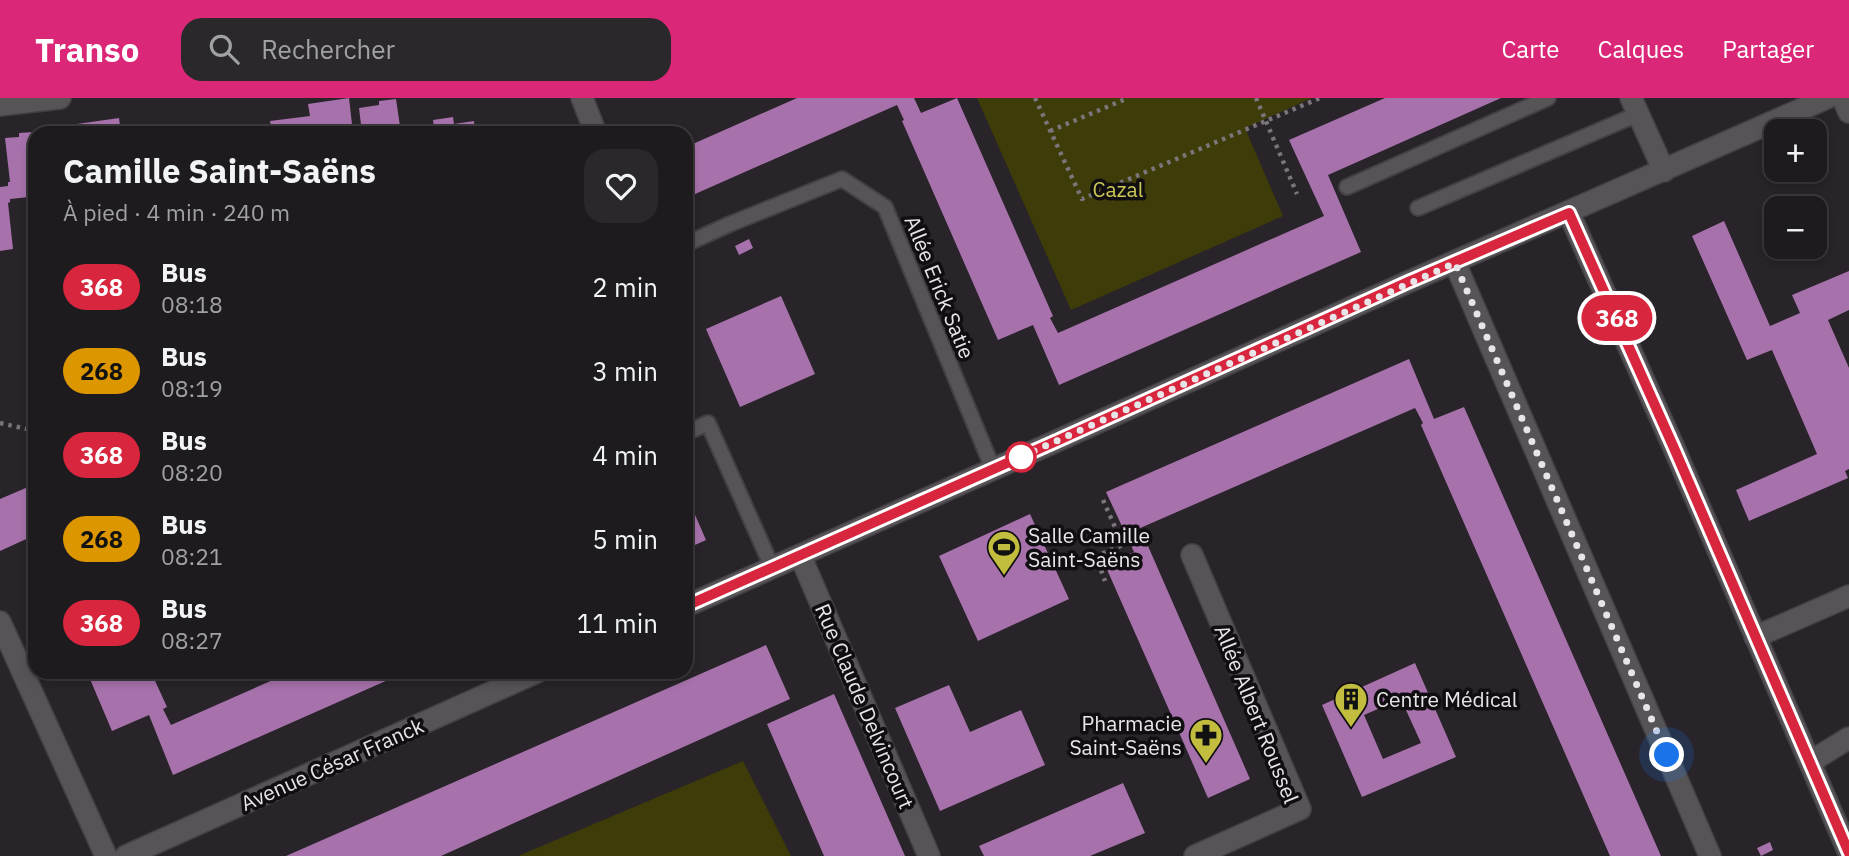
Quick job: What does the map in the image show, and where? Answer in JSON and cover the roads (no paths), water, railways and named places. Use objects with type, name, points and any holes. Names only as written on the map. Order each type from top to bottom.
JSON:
[{"type":"street","points":[[0,105],[60,98]]},
{"type":"street","points":[[582,98],[594,126]]},
{"type":"street","points":[[693,603],[1827,98]]},
{"type":"street","points":[[1843,98],[1849,112]]},
{"type":"street","points":[[1634,106],[1664,171]]},
{"type":"street","points":[[1569,213],[1849,852],[1837,856]]},
{"type":"street","points":[[1455,263],[1710,856]]},
{"type":"street","name":"Rue Claude Delvincourt","points":[[800,555],[929,856]]},
{"type":"street","name":"Allée Albert Roussel","points":[[1192,555],[1300,809],[1195,856]]},
{"type":"street","points":[[1755,637],[1849,596]]},
{"type":"street","points":[[0,622],[106,856]]},
{"type":"street","name":"Avenue César Franck","points":[[126,856],[521,679]]},
{"type":"street","points":[[1810,762],[1849,738]]},
{"type":"lane","points":[[1347,187],[1548,98]]},
{"type":"lane","points":[[1418,208],[1634,106]]},
{"type":"lane","name":"Allée Erick Satie","points":[[693,241],[842,179],[885,207],[993,469]]},
{"type":"lane","points":[[693,430],[708,423],[772,567]]},
{"type":"place","name":"Salle Camille Saint-Saëns","points":[[1004,577]]},
{"type":"place","name":"Centre Médical","points":[[1351,729]]},
{"type":"place","name":"Pharmacie Saint-Saëns","points":[[1206,765]]},
{"type":"park label","name":"Cazal","points":[[1118,189]]}]
